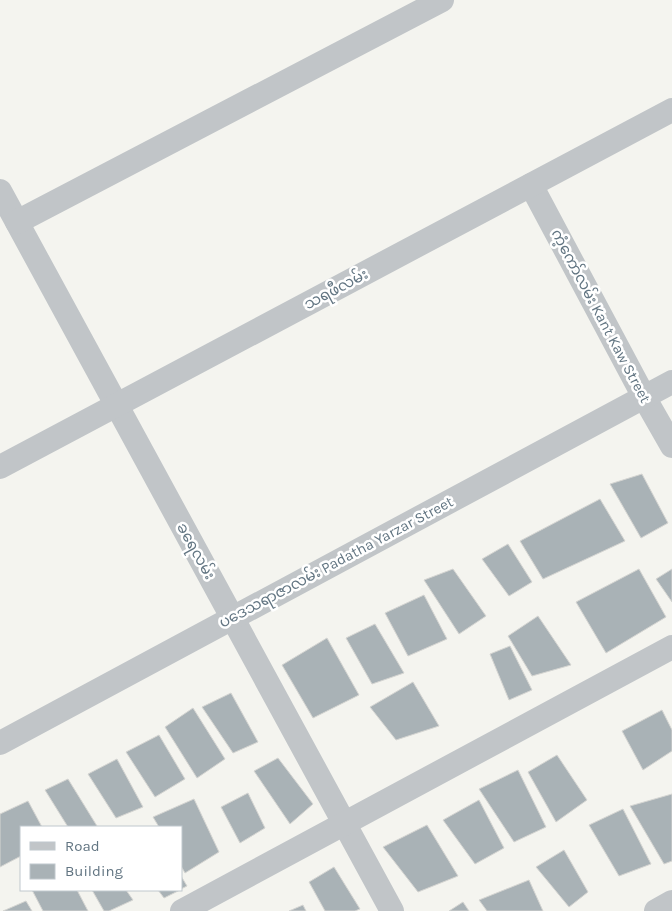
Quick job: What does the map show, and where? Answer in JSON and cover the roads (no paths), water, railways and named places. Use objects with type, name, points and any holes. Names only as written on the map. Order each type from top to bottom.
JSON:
[{"type":"street","points":[[17,222],[442,0]]},
{"type":"street","name":"သရဖီလမ်း","points":[[0,467],[672,110]]},
{"type":"street","name":"ကံ့ကော်လမ်း Kant Kaw Street","points":[[531,185],[672,446]]},
{"type":"street","name":"ခရေလမ်း","points":[[0,191],[392,911]]},
{"type":"street","name":"ပဒေသရာဇာလမ်း Padatha Yarzar Street","points":[[0,743],[672,382]]},
{"type":"street","points":[[182,911],[672,647]]},
{"type":"street","points":[[656,911],[672,902]]}]
